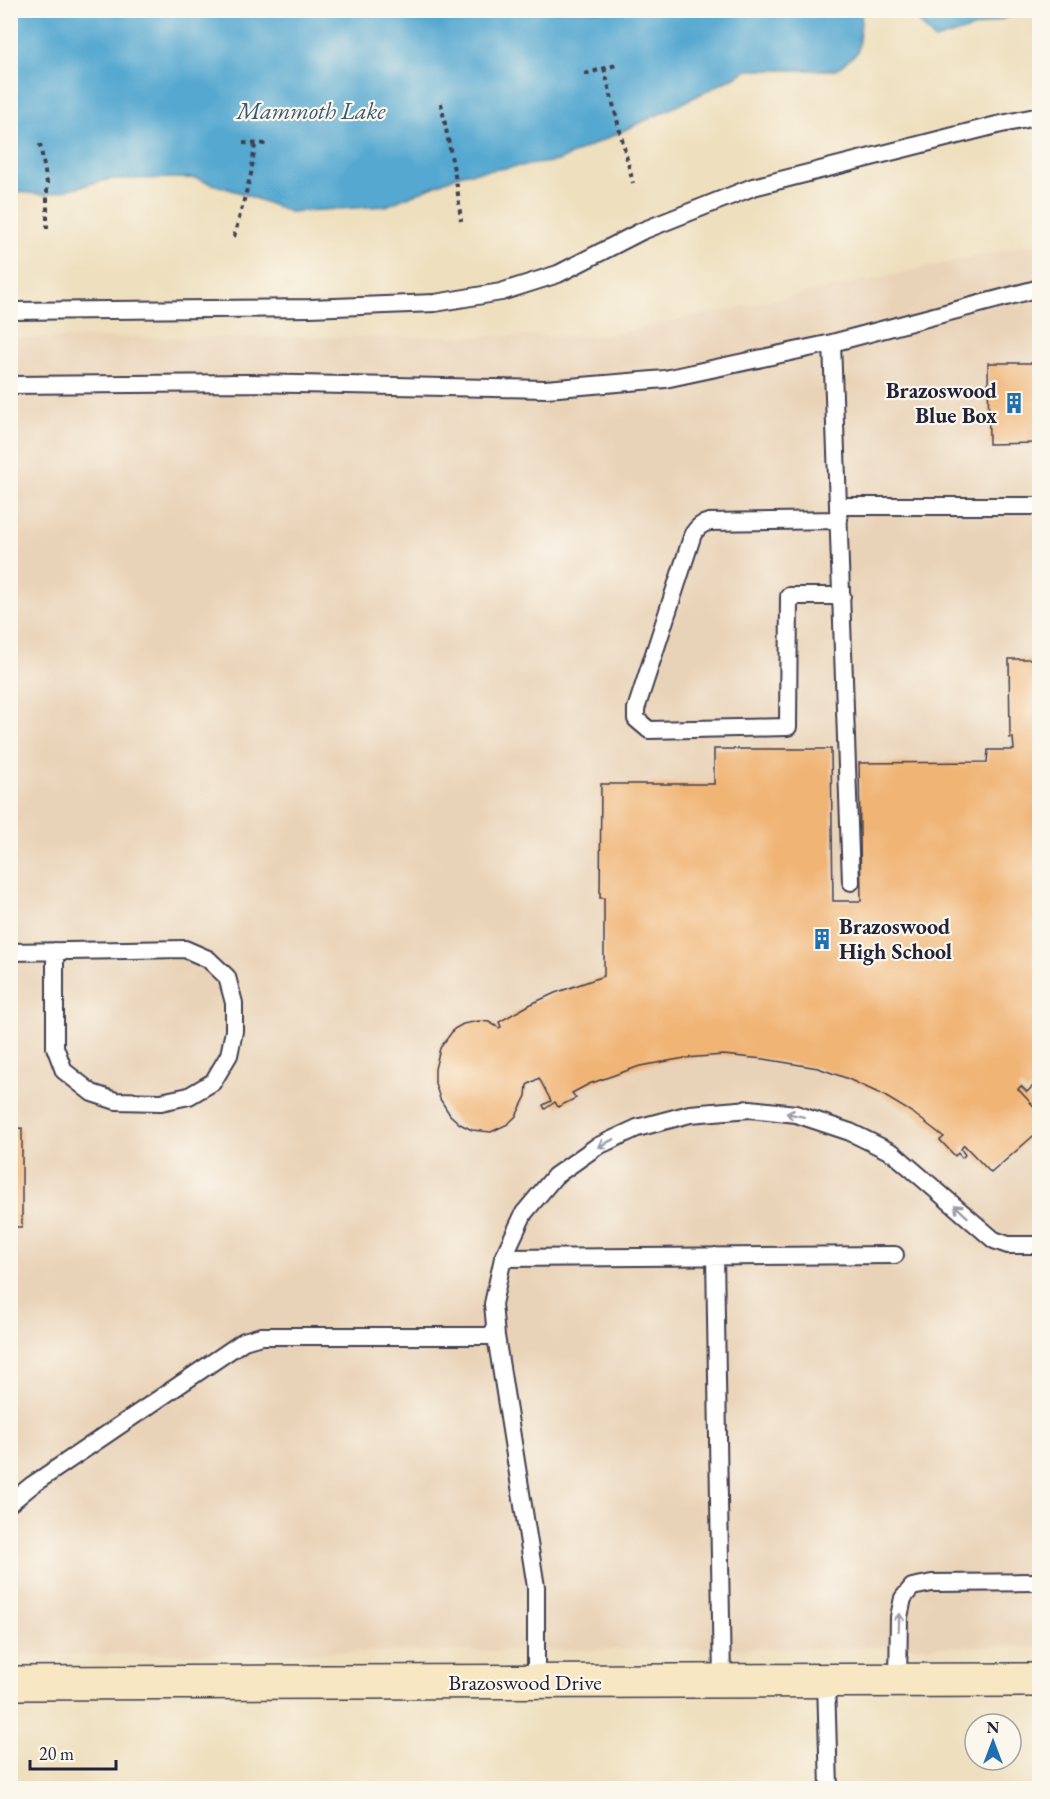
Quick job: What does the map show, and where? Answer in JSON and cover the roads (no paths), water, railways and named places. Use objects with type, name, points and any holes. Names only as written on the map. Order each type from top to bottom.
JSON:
[{"type":"street","name":"Brazoswood Drive","points":[[10,1683],[1040,1680]]},
{"type":"lane","points":[[10,311],[310,308],[424,304],[501,292],[558,274],[642,231],[753,187],[974,130],[1040,116]]},
{"type":"lane","points":[[10,385],[249,384],[546,389],[665,379],[832,342],[1040,288]]},
{"type":"lane","points":[[832,342],[851,882]]},
{"type":"lane","points":[[842,596],[789,596],[788,728],[650,730],[636,719],[636,709],[693,534],[702,524],[839,513],[1040,506]]},
{"type":"lane","points":[[10,952],[55,951],[185,949],[208,959],[227,977],[234,1003],[234,1031],[229,1055],[213,1082],[189,1096],[161,1102],[116,1101],[92,1093],[64,1071],[55,1047],[55,951]]},
{"type":"lane","points":[[536,1682],[536,1587],[496,1336],[493,1304],[503,1257],[524,1213],[555,1176],[597,1147],[637,1128],[690,1114],[750,1109],[796,1114],[849,1132],[893,1153],[994,1240],[1008,1245],[1040,1245]]},
{"type":"lane","points":[[503,1257],[896,1255]]},
{"type":"lane","points":[[715,1256],[722,1681]]},
{"type":"lane","points":[[10,1503],[32,1485],[244,1341],[261,1336],[496,1336]]},
{"type":"lane","points":[[898,1681],[899,1617],[903,1598],[912,1587],[932,1583],[1040,1582]]},
{"type":"lane","points":[[826,1681],[830,1788]]},
{"type":"water","name":"Mammoth Lake","points":[[10,11],[862,11],[858,52],[836,70],[748,70],[558,161],[462,174],[386,206],[290,212],[194,178],[110,179],[46,195],[11,191]]},
{"type":"water","points":[[909,11],[1028,11],[935,40]]},
{"type":"place","name":"Brazoswood Blue Box","points":[[1014,403]]},
{"type":"place","name":"Brazoswood High School","points":[[822,939]]}]
